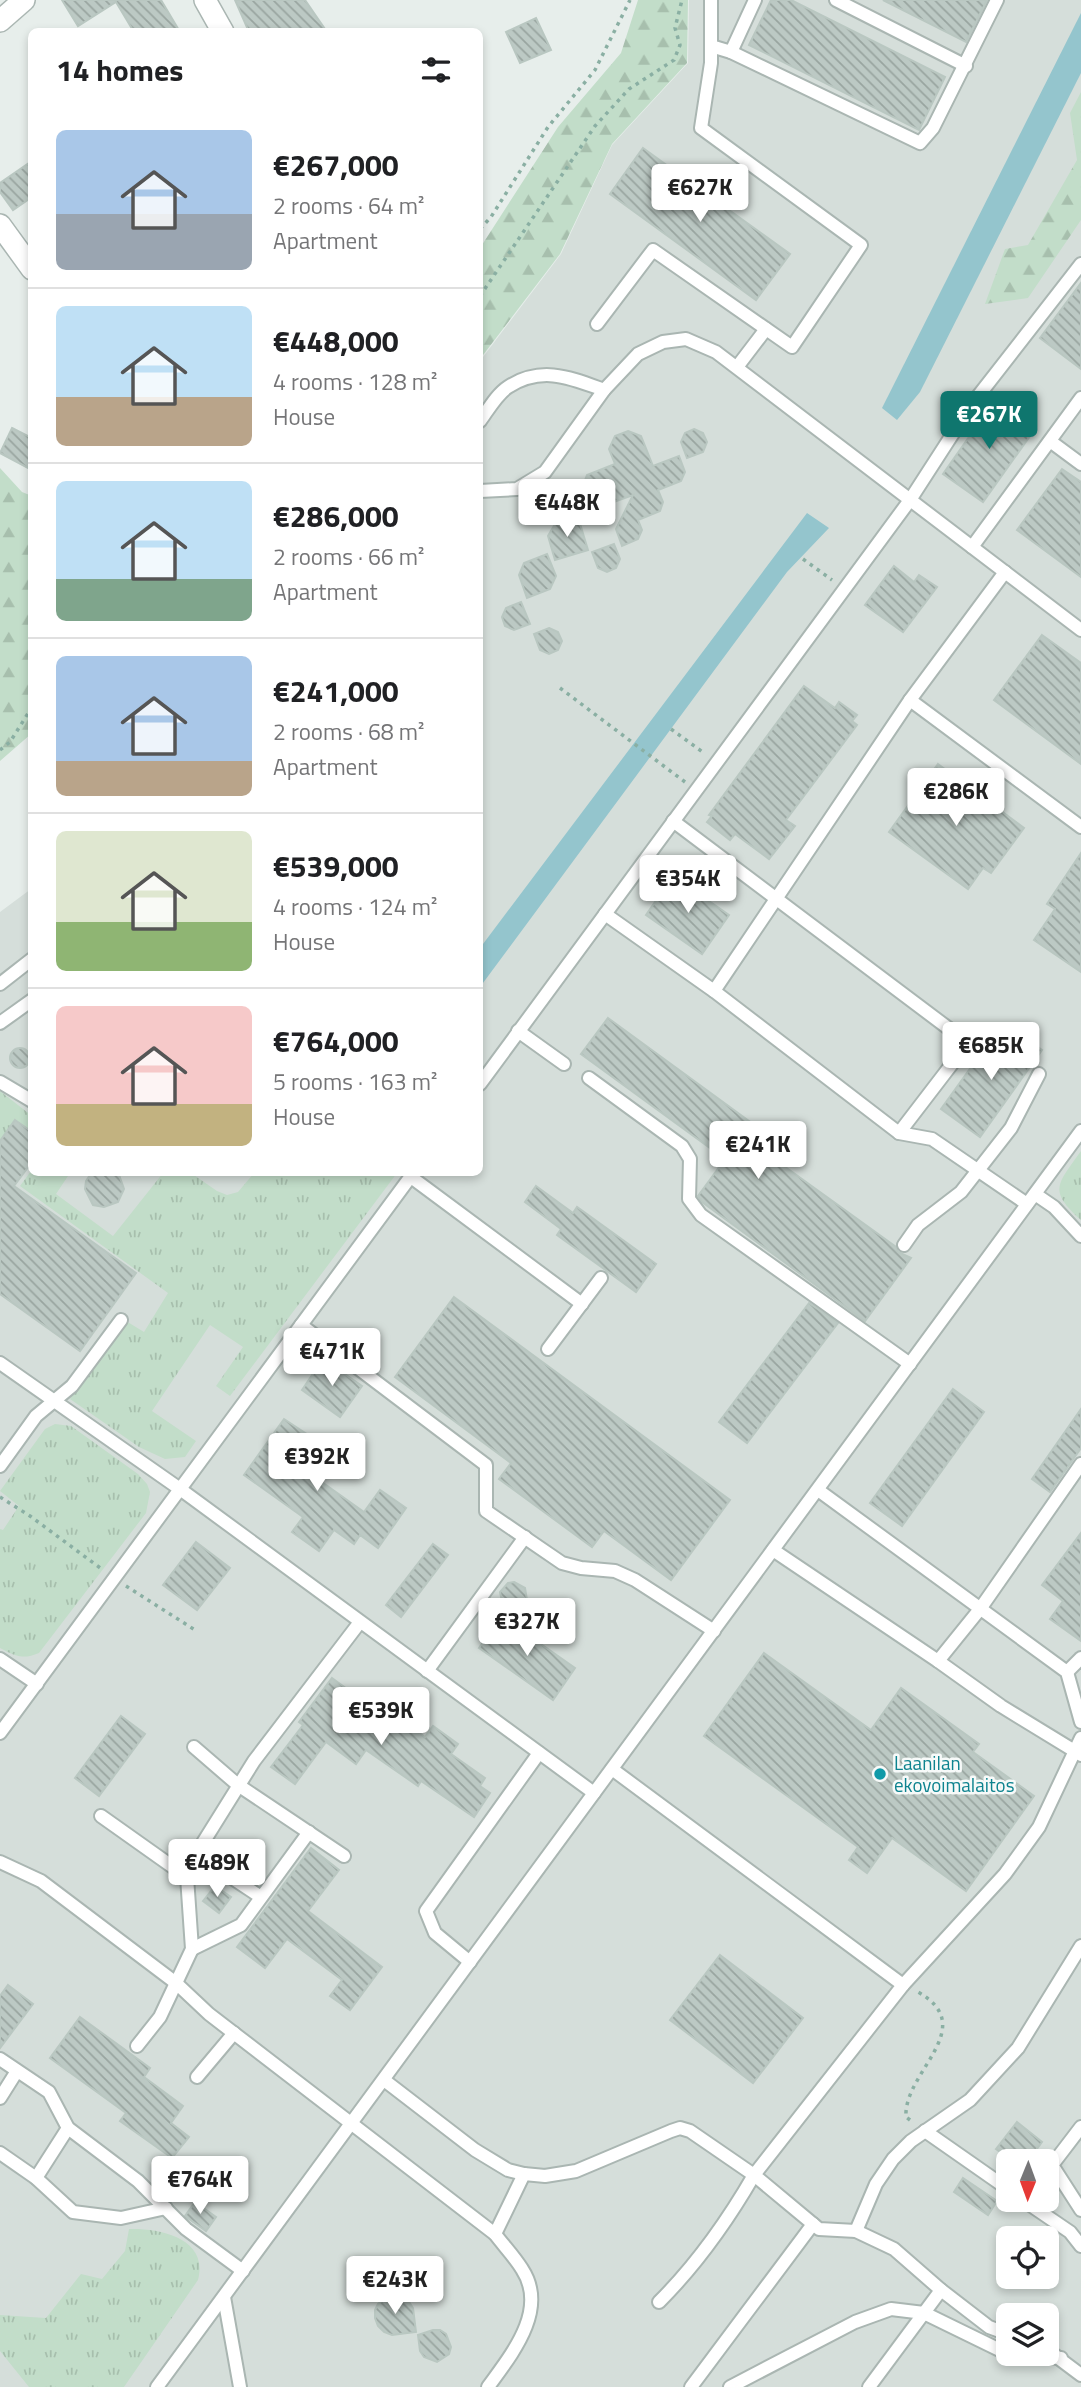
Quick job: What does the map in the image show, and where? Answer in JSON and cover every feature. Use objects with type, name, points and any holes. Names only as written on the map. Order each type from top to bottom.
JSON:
[{"type":"street","points":[[0,21],[24,0]]},
{"type":"street","points":[[205,0],[221,28]]},
{"type":"street","points":[[0,225],[28,264]]},
{"type":"lane","points":[[597,324],[653,250],[792,347],[862,245],[701,128],[711,63],[711,0]]},
{"type":"lane","points":[[731,52],[755,0]]},
{"type":"lane","points":[[836,0],[966,66]]},
{"type":"lane","points":[[711,46],[731,52],[920,143],[933,128],[998,0]]},
{"type":"lane","points":[[483,1080],[910,500],[972,404],[1081,264]]},
{"type":"lane","points":[[737,368],[766,329]]},
{"type":"lane","points":[[483,491],[517,489],[545,472],[604,390],[638,354],[663,342],[686,340],[716,352],[1081,630]]},
{"type":"lane","points":[[483,417],[506,388],[531,376],[562,375],[604,390]]},
{"type":"lane","points":[[972,547],[1081,398]]},
{"type":"lane","points":[[1050,441],[1081,464]]},
{"type":"lane","points":[[714,992],[910,700],[1004,572]]},
{"type":"lane","points":[[910,700],[1081,827]]},
{"type":"lane","points":[[673,821],[968,1043],[899,1133]]},
{"type":"lane","points":[[605,914],[714,992],[899,1133],[932,1139],[978,1170],[1031,1199],[1054,1207],[1080,1233]]},
{"type":"lane","points":[[0,984],[28,962]]},
{"type":"lane","points":[[0,1023],[28,1003]]},
{"type":"lane","points":[[518,1031],[565,1064]]},
{"type":"lane","points":[[904,1245],[918,1225],[961,1192],[1011,1128],[1039,1074]]},
{"type":"lane","points":[[589,1078],[682,1146],[690,1159],[689,1199],[701,1215],[910,1364]]},
{"type":"lane","points":[[0,1082],[28,1099]]},
{"type":"lane","points":[[157,2387],[1081,1131]]},
{"type":"lane","points":[[0,1733],[412,1176]]},
{"type":"lane","points":[[414,1176],[582,1304]]},
{"type":"lane","points":[[548,1349],[601,1278]]},
{"type":"lane","points":[[0,1466],[36,1416],[72,1386],[121,1320]]},
{"type":"lane","points":[[301,1325],[486,1465],[486,1511],[562,1563],[615,1572],[635,1580],[714,1631]]},
{"type":"lane","points":[[0,1363],[180,1489],[594,1793]]},
{"type":"lane","points":[[939,1661],[980,1609],[1081,1464]]},
{"type":"lane","points":[[818,1490],[1067,1672],[1081,1722]]},
{"type":"lane","points":[[427,1671],[524,1537]]},
{"type":"lane","points":[[773,1550],[939,1661],[1001,1706],[1078,1753]]},
{"type":"lane","points":[[137,2046],[160,2017],[192,1949],[187,1877],[196,1854],[254,1760],[360,1622]]},
{"type":"lane","points":[[1067,1672],[1081,1658]]},
{"type":"lane","points":[[0,1659],[37,1684]]},
{"type":"lane","points":[[659,2302],[679,2282],[754,2175],[903,1986],[1005,1874],[1039,1828],[1078,1753],[1081,1738]]},
{"type":"lane","points":[[194,1747],[239,1785],[344,1856]]},
{"type":"lane","points":[[470,1962],[435,1933],[426,1911],[539,1753]]},
{"type":"lane","points":[[612,1769],[903,1986]]},
{"type":"lane","points":[[101,1816],[187,1877]]},
{"type":"lane","points":[[192,1949],[241,1925],[309,1832]]},
{"type":"lane","points":[[196,1854],[261,1897]]},
{"type":"lane","points":[[0,1862],[41,1881],[176,1983],[209,2014],[495,2234],[524,2270],[531,2290],[530,2314],[519,2344],[488,2387]]},
{"type":"lane","points":[[856,2231],[876,2185],[893,2159],[911,2141],[970,2100],[1017,2048],[1081,1946]]},
{"type":"lane","points":[[197,2077],[234,2033]]},
{"type":"lane","points":[[0,2059],[49,2092],[68,2128],[138,2181],[186,2229],[243,2272]]},
{"type":"lane","points":[[0,2098],[17,2071]]},
{"type":"lane","points":[[384,2080],[475,2150],[508,2170],[524,2174],[545,2176],[576,2171],[680,2128],[690,2130],[754,2175],[819,2229],[856,2231],[894,2249],[941,2290],[996,2330]]},
{"type":"lane","points":[[1081,2127],[1052,2165],[1081,2210]]},
{"type":"lane","points":[[36,2178],[68,2128]]},
{"type":"lane","points":[[925,2131],[996,2181]]},
{"type":"lane","points":[[0,2153],[36,2178],[73,2212],[121,2218],[166,2208]]},
{"type":"lane","points":[[495,2234],[524,2174]]},
{"type":"lane","points":[[1041,2212],[1070,2232],[1081,2246]]},
{"type":"lane","points":[[691,2387],[813,2224]]},
{"type":"lane","points":[[869,2387],[941,2290]]},
{"type":"lane","points":[[224,2297],[240,2387]]},
{"type":"lane","points":[[730,2387],[855,2322],[891,2309],[925,2313],[1008,2354],[1060,2358],[1081,2375]]},
{"type":"path","points":[[483,226],[548,127],[595,70],[630,0]]},
{"type":"path","points":[[483,292],[595,126],[629,89],[674,60],[680,45],[675,28],[682,0]]},
{"type":"path","points":[[803,559],[844,589]]},
{"type":"path","points":[[561,688],[666,767]]},
{"type":"path","points":[[0,750],[10,742],[28,713]]},
{"type":"path","points":[[671,729],[717,762]]},
{"type":"path","points":[[0,1497],[114,1578],[195,1630]]},
{"type":"path","points":[[903,1986],[921,1994],[937,2008],[942,2019],[942,2033],[933,2055],[916,2079],[905,2105],[906,2117],[925,2131]]},
{"type":"shaded area","points":[[689,0],[1081,0],[1081,2387],[0,2387],[0,912],[28,891],[28,1176],[483,1176],[483,357],[561,254],[612,145],[688,63]]},
{"type":"green space","points":[[638,0],[688,0],[687,63],[612,144],[560,254],[483,355],[483,243],[558,127],[621,53]]},
{"type":"green space","points":[[1081,92],[1081,220],[1028,298],[985,304],[1005,249],[1028,245],[1077,160],[1070,113]]},
{"type":"green space","points":[[0,468],[22,492],[28,494],[28,737],[0,761]]},
{"type":"green space","points":[[0,1091],[28,1113],[28,1133],[0,1141]]},
{"type":"green space","points":[[1081,1151],[1081,1220],[1064,1201],[1060,1187],[1066,1172]]},
{"type":"green space","points":[[28,1175],[68,1176],[56,1194],[113,1236],[161,1176],[195,1176],[227,1195],[238,1192],[251,1176],[395,1176],[230,1396],[216,1386],[243,1347],[210,1325],[152,1411],[196,1441],[185,1457],[165,1459],[139,1447],[70,1399],[126,1321],[144,1332],[168,1293],[20,1186]]},
{"type":"green space","points":[[55,1424],[71,1426],[138,1474],[150,1492],[146,1513],[39,1653],[19,1656],[0,1648],[0,1529],[3,1530],[19,1506],[0,1491],[45,1429]]},
{"type":"green space","points":[[129,2229],[167,2234],[189,2245],[196,2254],[198,2280],[124,2387],[29,2387],[0,2351],[0,2315],[46,2318],[81,2274],[102,2279],[125,2251]]},
{"type":"water","points":[[1081,13],[1081,73],[920,392],[897,420],[882,408]]},
{"type":"water","points":[[807,513],[829,528],[787,572],[483,983],[483,944]]},
{"type":"building","points":[[62,0],[161,0],[178,28],[132,28],[116,2],[78,26]]},
{"type":"building","points":[[235,0],[305,0],[324,28],[247,28]]},
{"type":"building","points":[[771,0],[791,0],[945,77],[919,130],[749,45]]},
{"type":"building","points":[[883,0],[987,0],[966,42]]},
{"type":"building","points":[[536,18],[551,50],[520,63],[506,32]]},
{"type":"building","points":[[643,148],[790,254],[756,300],[610,194]]},
{"type":"building","points":[[28,164],[28,200],[13,210],[0,192],[0,183]]},
{"type":"building","points":[[1081,283],[1081,369],[1040,338]]},
{"type":"building","points":[[995,400],[1035,429],[983,502],[943,474]]},
{"type":"building","points":[[12,428],[28,436],[28,468],[0,453]]},
{"type":"building","points":[[694,429],[703,433],[707,442],[703,452],[687,458],[681,442],[685,433]]},
{"type":"building","points":[[628,431],[641,436],[653,466],[679,456],[685,472],[681,481],[658,490],[663,502],[660,511],[638,520],[642,530],[638,539],[622,546],[616,529],[633,495],[600,507],[587,502],[582,488],[587,475],[615,464],[609,449],[615,436]]},
{"type":"building","points":[[1062,469],[1081,482],[1081,577],[1017,530]]},
{"type":"building","points":[[578,517],[588,550],[555,560],[548,536],[555,524]]},
{"type":"building","points":[[614,544],[620,559],[616,568],[607,572],[598,568],[592,552]]},
{"type":"building","points":[[547,554],[556,576],[550,589],[527,598],[519,575],[524,563]]},
{"type":"building","points":[[894,566],[914,582],[919,575],[937,587],[903,632],[865,605]]},
{"type":"building","points":[[521,602],[530,624],[514,630],[505,626],[502,617],[506,608]]},
{"type":"building","points":[[549,628],[558,632],[562,641],[558,650],[549,654],[540,650],[534,634]]},
{"type":"building","points":[[1042,635],[1081,663],[1081,764],[994,700]]},
{"type":"building","points":[[804,686],[835,708],[839,702],[857,715],[852,721],[857,725],[786,820],[795,826],[769,859],[735,834],[730,840],[707,822],[712,816],[709,815]]},
{"type":"building","points":[[938,764],[1024,828],[991,873],[983,868],[968,889],[889,832]]},
{"type":"building","points":[[1081,853],[1081,972],[1034,940],[1055,909],[1047,904]]},
{"type":"building","points":[[673,876],[729,915],[702,954],[646,915]]},
{"type":"building","points":[[608,1018],[786,1148],[777,1161],[896,1247],[898,1252],[911,1258],[865,1321],[702,1202],[698,1196],[725,1159],[581,1054]]},
{"type":"building","points":[[1014,1030],[1042,1050],[980,1137],[941,1109],[995,1034],[1005,1042]]},
{"type":"building","points":[[16,1048],[24,1048],[27,1051],[28,1064],[24,1068],[16,1068],[10,1062],[10,1054]]},
{"type":"building","points":[[15,1120],[28,1129],[28,1167],[14,1186],[136,1273],[80,1351],[0,1294],[0,1141]]},
{"type":"building","points":[[89,1176],[119,1176],[124,1189],[118,1202],[104,1207],[93,1205],[85,1189]]},
{"type":"building","points":[[536,1186],[573,1213],[577,1207],[656,1264],[636,1292],[557,1235],[561,1229],[525,1202]]},
{"type":"building","points":[[454,1297],[730,1500],[671,1580],[604,1531],[592,1547],[499,1479],[511,1463],[395,1377]]},
{"type":"building","points":[[809,1303],[838,1323],[747,1443],[719,1422]]},
{"type":"building","points":[[323,1359],[362,1386],[340,1417],[302,1390]]},
{"type":"building","points":[[953,1389],[984,1412],[902,1526],[870,1503]]},
{"type":"building","points":[[1081,1409],[1081,1448],[1050,1492],[1032,1479]]},
{"type":"building","points":[[284,1419],[322,1444],[310,1462],[317,1467],[312,1475],[364,1512],[380,1490],[406,1508],[378,1548],[360,1535],[354,1544],[334,1530],[319,1551],[292,1532],[303,1517],[244,1475]]},
{"type":"building","points":[[1081,1533],[1081,1641],[1050,1619],[1063,1601],[1042,1585]]},
{"type":"building","points":[[196,1542],[230,1568],[197,1610],[163,1585]]},
{"type":"building","points":[[433,1544],[448,1555],[401,1617],[386,1605]]},
{"type":"building","points":[[514,1582],[525,1588],[527,1600],[523,1606],[505,1616],[500,1592],[508,1583]]},
{"type":"building","points":[[501,1616],[575,1668],[553,1700],[479,1648]]},
{"type":"building","name":"Laanilan ekovoimalaitos","points":[[764,1653],[871,1730],[901,1688],[979,1744],[973,1752],[1034,1796],[966,1891],[892,1838],[867,1873],[849,1860],[858,1847],[704,1736]]},
{"type":"building","points":[[332,1678],[407,1733],[411,1727],[425,1737],[433,1726],[458,1744],[451,1754],[485,1778],[480,1786],[490,1793],[474,1817],[421,1781],[418,1786],[366,1750],[356,1764],[326,1742],[295,1784],[271,1767],[303,1725],[299,1722]]},
{"type":"building","points":[[121,1716],[145,1734],[99,1796],[75,1778]]},
{"type":"building","points":[[311,1848],[339,1870],[308,1911],[382,1967],[350,2010],[330,1996],[342,1980],[287,1939],[265,1968],[237,1947]]},
{"type":"building","points":[[215,1886],[231,1897],[219,1913],[203,1901]]},
{"type":"building","points":[[720,1955],[803,2018],[753,2083],[670,2020]]},
{"type":"building","points":[[8,1985],[33,2004],[0,2048],[0,1996]]},
{"type":"building","points":[[80,2017],[150,2068],[144,2077],[183,2106],[171,2123],[189,2137],[172,2158],[120,2121],[126,2113],[50,2058]]},
{"type":"building","points":[[1017,2122],[1042,2142],[1037,2149],[996,2149]]},
{"type":"building","points":[[963,2178],[996,2203],[988,2215],[954,2192]]},
{"type":"building","points":[[195,2202],[216,2217],[206,2231],[185,2216]]},
{"type":"building","points":[[389,2296],[403,2297],[409,2302],[413,2308],[416,2332],[392,2335],[378,2326],[375,2310],[378,2304]]},
{"type":"building","points":[[433,2330],[446,2334],[451,2347],[449,2354],[437,2362],[424,2357],[420,2351],[418,2335]]},
{"type":"place","name":"Laanilan ekovoimalaitos","points":[[880,1774]]}]
